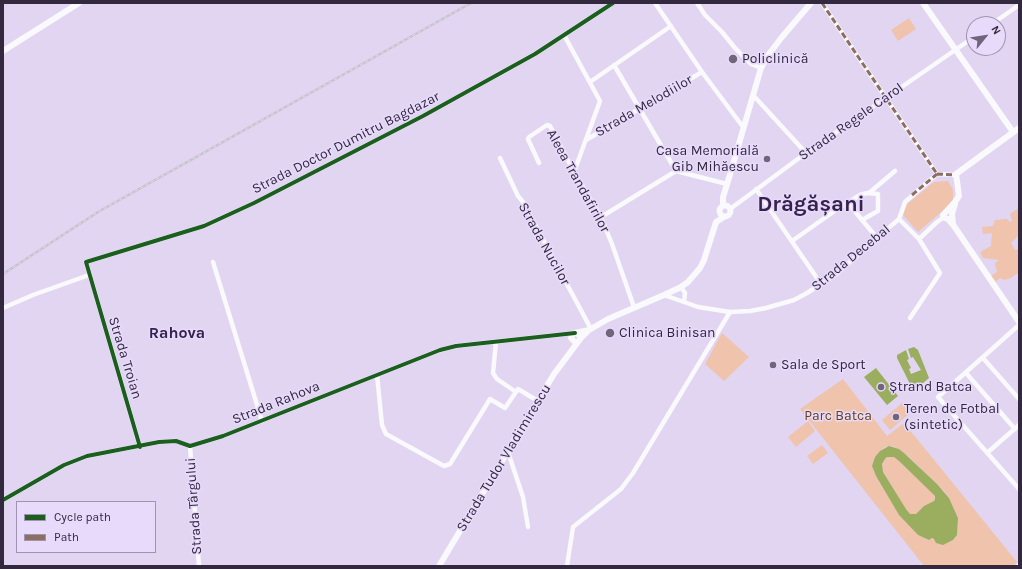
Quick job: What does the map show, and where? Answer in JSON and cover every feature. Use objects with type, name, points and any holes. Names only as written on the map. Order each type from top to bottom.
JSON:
[{"type":"main road","points":[[3,51],[78,3]]},
{"type":"main road","points":[[722,212],[727,184],[761,68],[769,54],[782,37],[811,3]]},
{"type":"main road","points":[[923,3],[1016,130],[955,175],[959,194],[948,215],[1019,324]]},
{"type":"main road","points":[[575,338],[608,319],[682,287],[694,275],[704,260],[716,222],[722,212],[728,206],[730,209],[729,215],[722,212]]},
{"type":"main road","name":"Strada Tudor Vladimirescu","points":[[439,566],[554,374],[570,351],[575,338]]},
{"type":"street","name":"Strada Doctor Dumitru Bagdazar","points":[[89,275],[85,264],[88,261],[204,226],[254,203],[423,116],[535,54],[613,3]]},
{"type":"street","points":[[655,3],[702,72],[744,127]]},
{"type":"street","points":[[697,3],[704,15],[722,32],[735,48],[751,64],[761,68]]},
{"type":"street","points":[[822,3],[937,174]]},
{"type":"street","points":[[1003,16],[1019,5]]},
{"type":"street","points":[[590,82],[671,26]]},
{"type":"street","points":[[564,35],[600,101],[574,172]]},
{"type":"street","name":"Strada Regele Carol","points":[[730,209],[806,153],[966,43]]},
{"type":"street","points":[[614,65],[676,172]]},
{"type":"street","name":"Strada Melodiilor","points":[[586,140],[702,72]]},
{"type":"street","points":[[752,95],[806,153]]},
{"type":"street","name":"Aleea Trandafirilor","points":[[539,163],[528,139],[547,125],[550,126],[574,172],[601,217],[634,307]]},
{"type":"street","name":"Strada Nucilor","points":[[500,158],[518,196],[523,202],[590,330]]},
{"type":"street","points":[[868,193],[895,171]]},
{"type":"street","points":[[601,217],[676,172],[727,184]]},
{"type":"street","points":[[910,318],[940,273],[919,240],[899,219],[904,202],[937,174],[955,175]]},
{"type":"street","points":[[756,189],[821,284]]},
{"type":"street","points":[[792,241],[860,195],[868,193],[878,194],[878,211],[862,220]]},
{"type":"street","points":[[848,203],[877,238]]},
{"type":"street","points":[[919,240],[937,222],[948,215]]},
{"type":"street","name":"Strada Decebal","points":[[664,295],[704,309],[730,312],[750,311],[787,302],[807,293],[835,275],[899,219]]},
{"type":"street","points":[[213,262],[262,420]]},
{"type":"street","points":[[3,308],[33,295],[89,275]]},
{"type":"street","name":"Strada Troian","points":[[89,275],[140,447]]},
{"type":"street","points":[[682,287],[685,293],[684,302]]},
{"type":"street","points":[[567,566],[573,527],[621,488],[634,473],[730,312]]},
{"type":"street","points":[[1019,324],[984,358],[938,397],[1019,489]]},
{"type":"street","name":"Strada Rahova","points":[[190,446],[223,436],[440,350],[456,346],[562,334],[575,338]]},
{"type":"street","points":[[496,342],[493,373],[497,379],[516,392]]},
{"type":"street","points":[[984,358],[1019,398]]},
{"type":"street","points":[[966,373],[1017,427],[987,453]]},
{"type":"street","points":[[377,375],[382,425],[386,434],[444,466],[450,464],[490,399],[505,408],[518,389],[538,401]]},
{"type":"street","points":[[3,500],[64,465],[87,456],[140,447],[159,442],[176,441],[190,446]]},
{"type":"street","name":"Strada Târgului","points":[[190,446],[199,566]]},
{"type":"street","points":[[508,452],[523,497],[528,527]]},
{"type":"green space","points":[[909,18],[916,29],[898,41],[891,30]]},
{"type":"green space","points":[[948,181],[953,190],[953,199],[946,208],[918,232],[903,215],[907,204],[934,182]]},
{"type":"green space","points":[[1019,208],[1019,235],[1011,243],[1015,250],[1019,249],[1019,272],[1011,278],[1004,280],[1000,278],[995,282],[991,276],[997,272],[995,263],[999,260],[983,258],[980,252],[991,246],[992,233],[983,234],[982,227],[993,226],[995,220],[1007,219],[1010,222],[1012,221],[1010,214]]},
{"type":"green space","points":[[722,333],[749,357],[724,381],[705,364]]},
{"type":"green space","name":"Parc Batca","points":[[843,379],[887,436],[904,423],[1017,562],[1013,566],[924,566],[800,409]],"holes":[[[892,446],[899,449],[944,491],[949,498],[958,518],[957,535],[950,542],[935,540],[932,538],[929,540],[918,535],[899,515],[876,476],[872,466],[875,457],[880,451],[885,447]]]},
{"type":"green space","name":"Teren de Fotbal (sintetic)","points":[[902,403],[910,413],[890,430],[882,420]]},
{"type":"green space","points":[[808,421],[815,431],[796,447],[788,437]]},
{"type":"green space","points":[[822,445],[828,453],[813,464],[807,456]]},
{"type":"green space","name":"Parc Batca","points":[[887,457],[894,457],[899,461],[935,496],[934,501],[922,508],[916,514],[910,514],[883,472],[882,464]]},
{"type":"shaded area","points":[[914,347],[918,350],[929,378],[913,388],[897,358],[897,355],[906,350],[909,359],[907,360],[911,368],[909,369],[911,374],[921,370],[913,357],[911,358],[908,349]]},
{"type":"shaded area","name":"Ștrand Batca","points":[[876,368],[898,396],[887,405],[864,377]]},
{"type":"shaded area","points":[[889,446],[899,449],[937,484],[949,498],[958,518],[957,535],[953,540],[943,545],[936,543],[932,538],[929,540],[918,535],[899,515],[876,476],[872,466],[875,457],[880,451]],"holes":[[[887,457],[894,457],[935,496],[934,501],[924,506],[916,514],[910,514],[906,509],[883,472],[882,464],[885,459]]]},
{"type":"railway","points":[[3,274],[98,212],[471,3]]},
{"type":"marked path","points":[[822,3],[937,174]]},
{"type":"marked path","points":[[937,174],[955,175]]},
{"type":"marked path","points":[[912,195],[937,174]]},
{"type":"cycle path","points":[[140,447],[86,262],[204,226],[254,203],[423,116],[535,54],[613,3]]},
{"type":"cycle path","points":[[3,500],[64,465],[87,456],[159,442],[176,441],[190,446],[223,436],[440,350],[456,346],[575,333]]},
{"type":"place","name":"Policlinică","points":[[733,59]]},
{"type":"place","name":"Casa Memorială Gib Mihăescu","points":[[767,159]]},
{"type":"place","name":"Clinica Binisan","points":[[610,333]]},
{"type":"place","name":"Sala de Sport","points":[[773,365]]},
{"type":"place","name":"Ștrand Batca","points":[[881,387]]},
{"type":"place","name":"Teren de Fotbal (sintetic)","points":[[896,417]]},
{"type":"district","name":"Drăgășani","points":[[811,205]]},
{"type":"district","name":"Rahova","points":[[177,333]]}]
